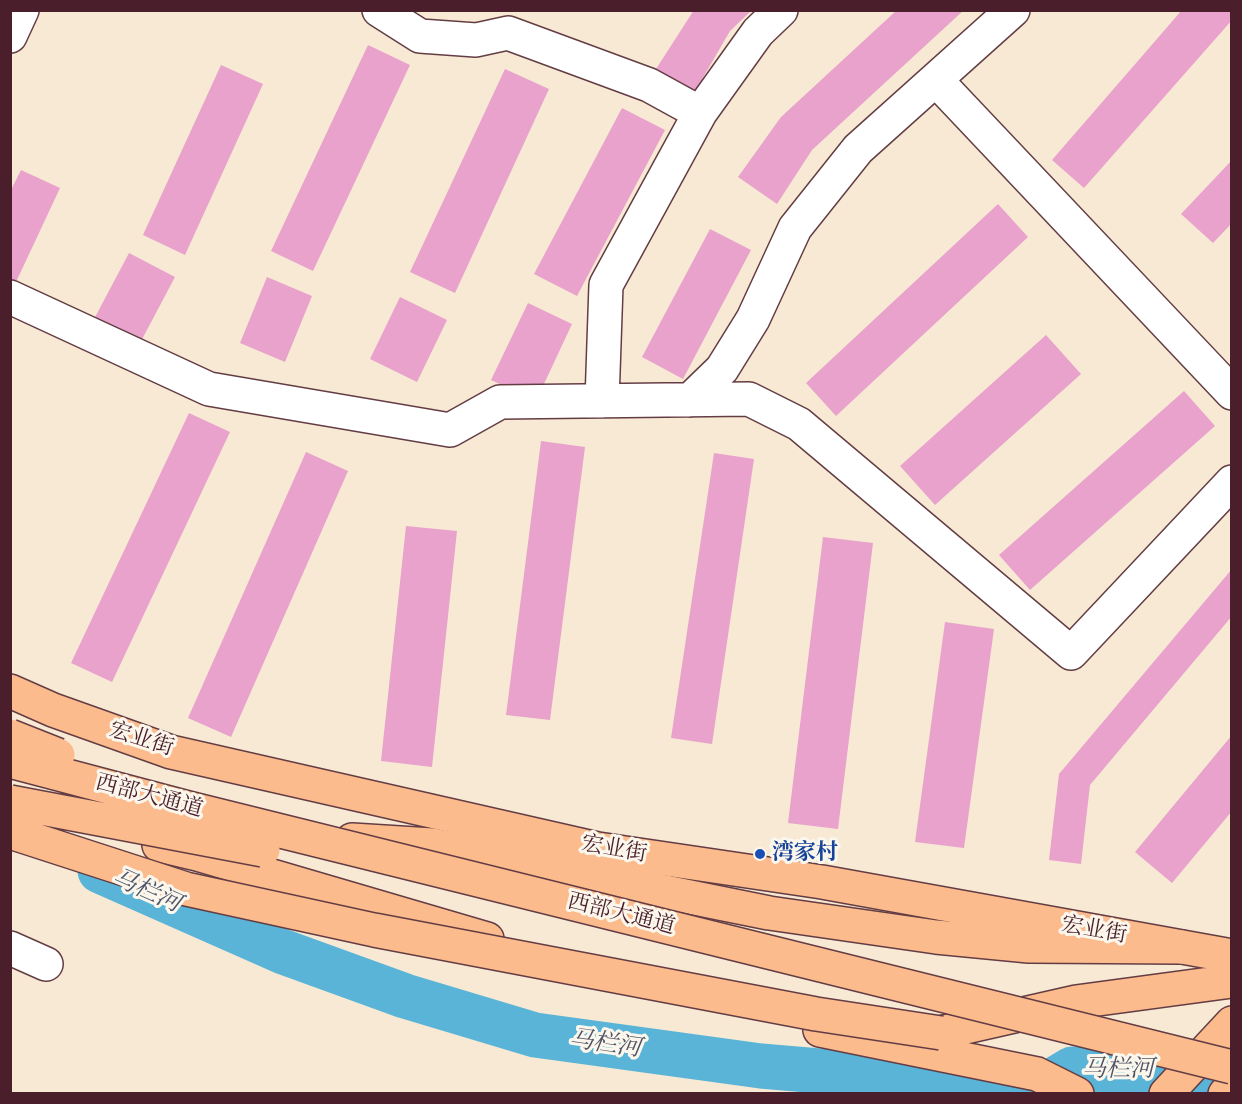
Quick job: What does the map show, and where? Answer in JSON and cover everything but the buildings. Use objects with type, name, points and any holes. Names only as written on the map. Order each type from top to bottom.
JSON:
[{"type":"main road","name":"宏业街","points":[[10,691],[53,710],[171,752],[598,849],[822,882],[1232,956]]},
{"type":"main road","points":[[10,803],[33,797],[60,766],[65,747],[63,729],[53,710]]},
{"type":"main road","points":[[10,736],[188,808]]},
{"type":"main road","name":"西部大通道","points":[[10,761],[188,808],[1232,1067]]},
{"type":"main road","name":"西部大通道","points":[[10,803],[228,841],[1232,1088]]},
{"type":"main road","points":[[10,812],[197,854],[724,1012],[1037,1074],[1077,1094]]},
{"type":"main road","points":[[10,832],[186,889],[352,925],[816,1014],[941,1033]]},
{"type":"main road","points":[[304,836],[432,845],[769,913],[936,937],[1029,946],[1180,947]]},
{"type":"main road","points":[[894,1044],[1076,1002],[1232,981]]},
{"type":"main road","points":[[1166,1094],[1232,1023]]},
{"type":"main road","points":[[1225,1094],[1232,1088]]},
{"type":"street","points":[[10,36],[22,10]]},
{"type":"street","points":[[378,10],[420,36],[476,40],[510,22],[649,86],[700,113]]},
{"type":"street","points":[[602,401],[606,285],[700,113],[758,32],[781,10]]},
{"type":"street","points":[[690,400],[722,369],[753,319],[795,228],[858,149],[1013,10]]},
{"type":"street","points":[[936,80],[1232,393]]},
{"type":"street","points":[[10,297],[208,389],[450,430],[500,402],[749,399],[799,424],[1071,652],[1232,482]]},
{"type":"street","points":[[10,948],[46,964]]},
{"type":"waterway","name":"马栏河","points":[[100,871],[281,951],[405,996],[535,1035],[761,1066],[1032,1093],[1072,1069],[1200,1071],[1226,1077]]},
{"type":"place","name":"湾家村","points":[[760,854]]}]
